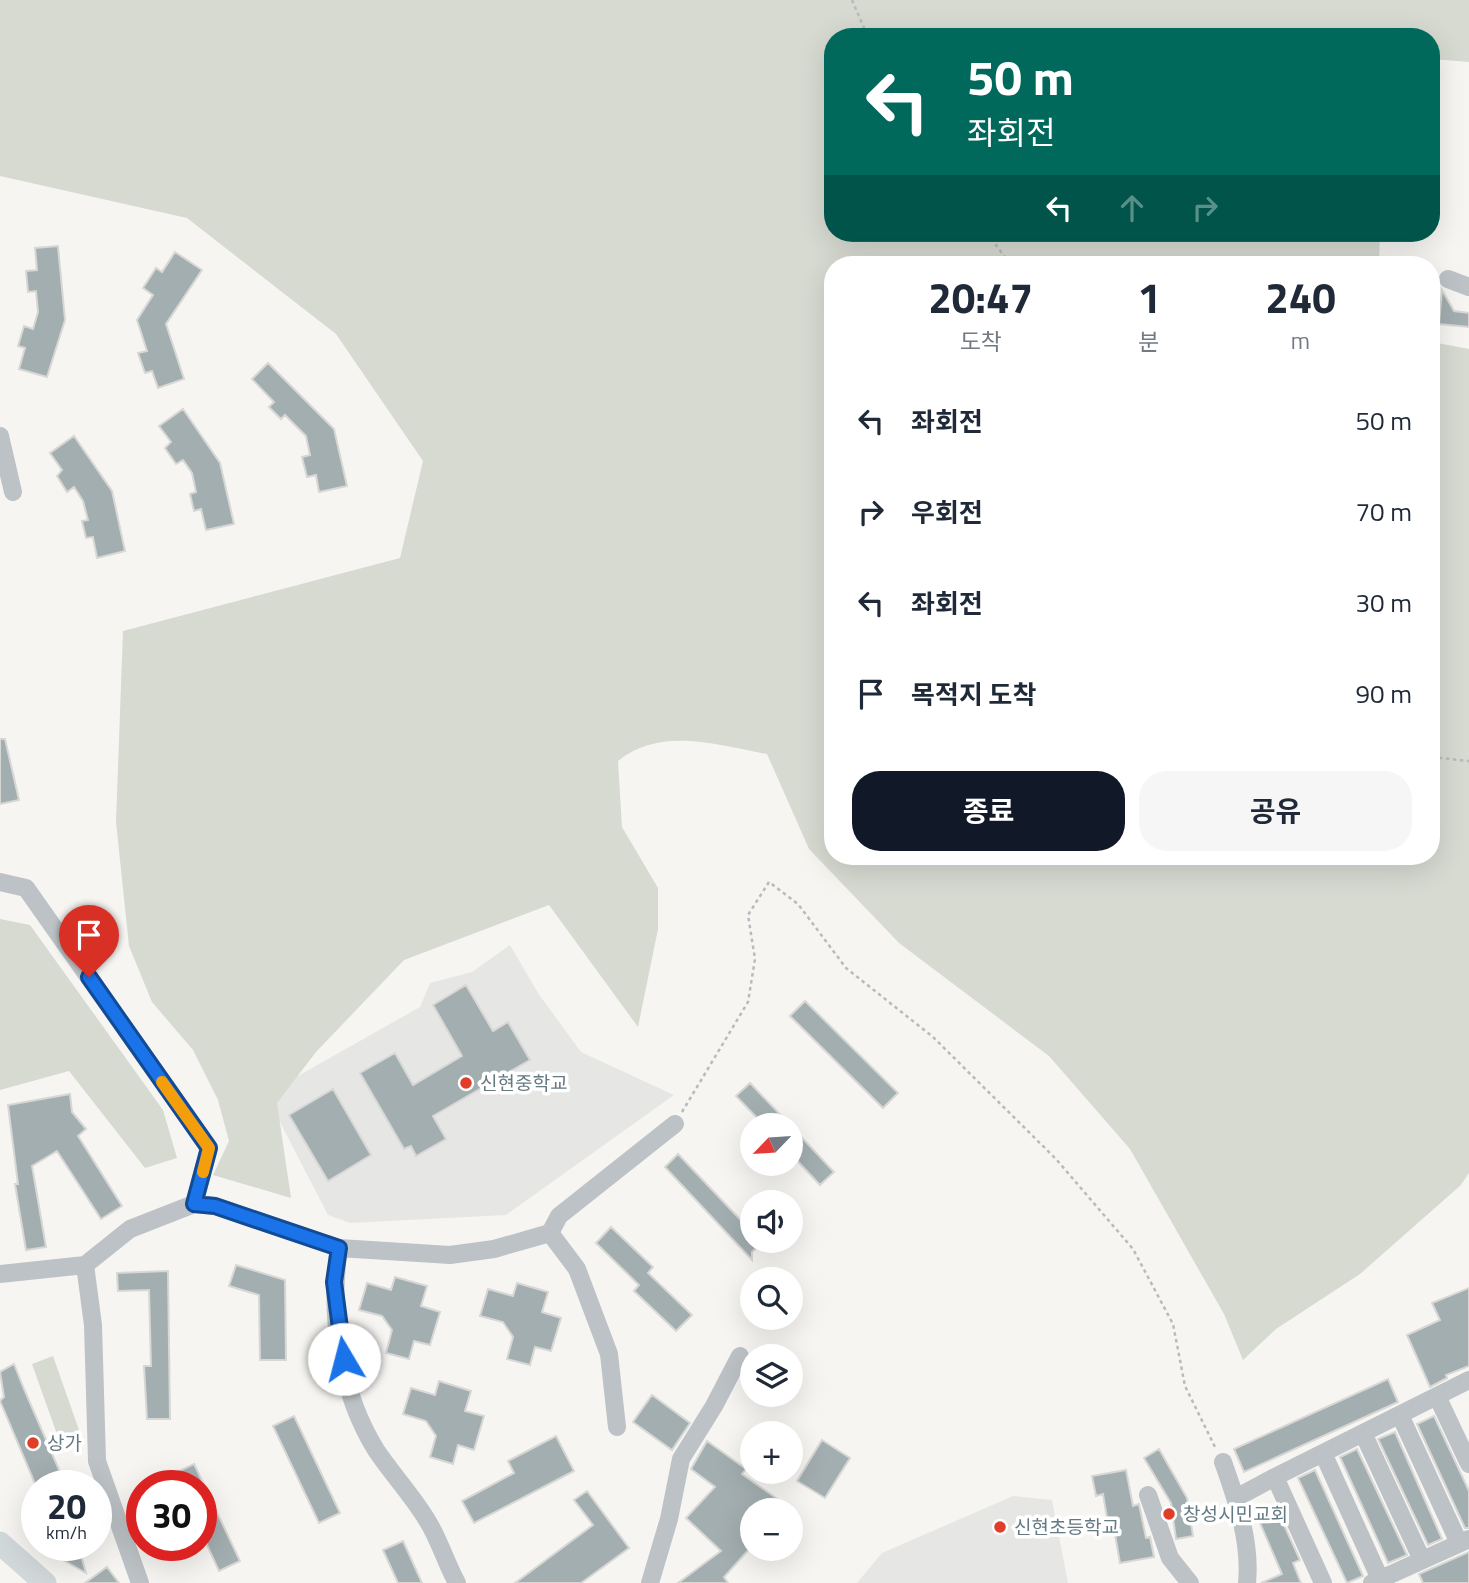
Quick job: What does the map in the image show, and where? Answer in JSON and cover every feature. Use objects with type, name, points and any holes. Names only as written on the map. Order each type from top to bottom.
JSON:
[{"type":"main road","points":[[0,1525],[36,1575]]},
{"type":"main road","points":[[0,1543],[36,1575]]},
{"type":"main road","points":[[0,1560],[36,1575]]},
{"type":"street","points":[[1448,278],[1469,287]]},
{"type":"street","points":[[0,436],[13,492]]},
{"type":"street","points":[[0,882],[26,888],[209,1148],[194,1204]]},
{"type":"street","points":[[0,1274],[85,1265],[130,1229],[194,1204],[215,1206],[339,1248],[450,1255],[494,1249],[550,1233],[559,1216],[675,1124]]},
{"type":"street","points":[[550,1233],[577,1269],[609,1354],[617,1427]]},
{"type":"street","points":[[339,1248],[334,1282],[345,1381],[352,1402],[376,1450],[428,1521],[457,1583]]},
{"type":"street","points":[[85,1265],[93,1325],[97,1461],[140,1583]]},
{"type":"street","points":[[650,1583],[669,1519],[681,1459],[714,1406],[740,1356]]},
{"type":"street","points":[[1236,1498],[1469,1380]]},
{"type":"street","points":[[1437,1396],[1469,1464]]},
{"type":"street","points":[[1324,1453],[1376,1581],[1464,1541],[1400,1415]]},
{"type":"street","points":[[1363,1433],[1422,1560]]},
{"type":"street","points":[[1223,1462],[1236,1498],[1249,1560],[1247,1583]]},
{"type":"street","points":[[1275,1477],[1323,1583]]},
{"type":"street","points":[[1148,1495],[1170,1558],[1190,1583]]},
{"type":"path","points":[[852,0],[864,28]]},
{"type":"path","points":[[1440,758],[1469,761]]},
{"type":"path","points":[[675,1124],[748,1002],[755,959],[748,915],[769,882],[798,904],[846,968],[933,1037],[1056,1159],[1133,1249],[1173,1324],[1185,1386],[1223,1462]]},
{"type":"shaded area","points":[[0,0],[1469,0],[1469,62],[1440,60],[1440,28],[824,28],[824,242],[1380,242],[1379,256],[824,256],[824,865],[809,849],[767,754],[690,741],[652,744],[634,750],[618,761],[622,827],[658,888],[658,929],[638,1027],[549,905],[404,960],[316,1052],[277,1103],[291,1198],[213,1175],[229,1141],[218,1100],[193,1050],[152,1002],[129,946],[116,822],[123,631],[400,558],[423,461],[336,334],[187,218],[0,176]]},
{"type":"shaded area","points":[[1440,344],[1469,349],[1469,1173],[1461,1185],[1360,1274],[1276,1329],[1243,1360],[1224,1314],[1130,1149],[1049,1056],[899,943],[824,865],[1440,865]]},
{"type":"shaded area","points":[[0,919],[30,925],[163,1110],[177,1158],[145,1168],[69,1071],[0,1090]]},
{"type":"shaded area","name":"신현중학교","points":[[510,945],[538,993],[581,1052],[674,1095],[506,1215],[350,1223],[328,1215],[268,1099],[282,1085],[420,1007],[430,983],[472,972]]},
{"type":"shaded area","points":[[53,1356],[79,1430],[58,1437],[32,1364]]},
{"type":"shaded area","name":"신현초등학교","points":[[1013,1496],[1052,1500],[1068,1583],[857,1583],[882,1553]]},
{"type":"building","points":[[58,246],[65,320],[47,377],[19,369],[25,348],[18,346],[24,326],[33,329],[38,312],[36,291],[28,292],[26,271],[37,270],[35,248]]},
{"type":"building","points":[[175,252],[202,270],[166,324],[184,379],[158,388],[152,371],[145,373],[138,353],[147,351],[137,320],[153,295],[143,288],[156,268],[162,272]]},
{"type":"building","points":[[1442,290],[1454,311],[1469,313],[1469,327],[1440,324]]},
{"type":"building","points":[[268,363],[334,429],[347,486],[319,492],[316,475],[307,477],[302,457],[310,455],[306,436],[285,415],[281,419],[269,407],[274,402],[252,379]]},
{"type":"building","points":[[183,409],[220,463],[234,524],[206,530],[201,509],[194,511],[190,494],[196,492],[192,473],[183,460],[176,464],[165,448],[171,442],[159,426]]},
{"type":"building","points":[[74,436],[112,491],[125,551],[97,558],[93,537],[86,538],[82,521],[88,520],[83,501],[74,487],[67,492],[57,476],[62,470],[50,453]]},
{"type":"building","points":[[0,739],[5,739],[19,800],[0,804]]},
{"type":"building","points":[[466,985],[493,1031],[508,1022],[530,1060],[433,1116],[446,1139],[416,1156],[411,1146],[404,1149],[360,1073],[395,1053],[413,1085],[462,1056],[433,1005]]},
{"type":"building","points":[[805,1001],[898,1093],[883,1108],[790,1016]]},
{"type":"building","points":[[750,1083],[779,1113],[752,1113],[736,1096]]},
{"type":"building","points":[[333,1089],[371,1155],[328,1181],[289,1115]]},
{"type":"building","points":[[70,1094],[72,1112],[86,1129],[78,1136],[122,1206],[101,1219],[57,1151],[32,1166],[46,1247],[26,1250],[15,1184],[18,1184],[8,1105]]},
{"type":"building","points":[[803,1139],[834,1172],[820,1185],[803,1167]]},
{"type":"building","points":[[678,1154],[740,1219],[740,1247],[665,1167]]},
{"type":"building","points":[[611,1227],[653,1267],[648,1273],[692,1315],[676,1331],[634,1291],[639,1285],[596,1243]]},
{"type":"building","points":[[236,1265],[285,1280],[286,1360],[260,1360],[259,1295],[229,1286]]},
{"type":"building","points":[[168,1271],[170,1419],[147,1419],[144,1366],[151,1366],[149,1290],[118,1291],[117,1273]]},
{"type":"building","points":[[395,1277],[427,1286],[421,1306],[440,1312],[430,1345],[414,1341],[409,1359],[386,1353],[392,1330],[382,1316],[359,1310],[367,1283],[391,1290]]},
{"type":"building","points":[[517,1283],[548,1292],[542,1312],[561,1318],[551,1351],[535,1347],[530,1365],[507,1359],[513,1337],[503,1322],[480,1316],[488,1289],[513,1296]]},
{"type":"building","points":[[1469,1288],[1469,1366],[1446,1375],[1447,1378],[1430,1387],[1407,1335],[1440,1320],[1432,1303]]},
{"type":"building","name":"상가","points":[[14,1364],[59,1470],[29,1470],[0,1401],[4,1397],[0,1372]]},
{"type":"building","points":[[1388,1379],[1398,1402],[1244,1472],[1234,1449]]},
{"type":"building","points":[[439,1381],[471,1391],[465,1411],[484,1416],[474,1450],[458,1445],[453,1464],[430,1457],[436,1436],[426,1421],[403,1414],[411,1388],[435,1395]]},
{"type":"building","points":[[652,1395],[690,1423],[672,1450],[633,1422]]},
{"type":"building","points":[[294,1416],[340,1513],[319,1523],[273,1426]]},
{"type":"building","points":[[1434,1416],[1469,1491],[1469,1528],[1465,1528],[1417,1424]]},
{"type":"building","points":[[1395,1432],[1442,1539],[1428,1545],[1378,1439]]},
{"type":"building","points":[[556,1436],[574,1471],[474,1523],[462,1501],[514,1473],[508,1461]]},
{"type":"building","points":[[822,1440],[850,1458],[825,1498],[802,1484],[803,1471]]},
{"type":"building","points":[[707,1441],[740,1465],[740,1484],[756,1484],[776,1498],[740,1498],[740,1559],[724,1577],[728,1583],[678,1583],[721,1551],[686,1518],[715,1487],[691,1469]]},
{"type":"building","points":[[1159,1449],[1187,1498],[1193,1536],[1176,1539],[1171,1503],[1144,1458]]},
{"type":"building","points":[[1357,1449],[1407,1555],[1388,1563],[1340,1457]]},
{"type":"building","points":[[194,1464],[197,1470],[181,1470]]},
{"type":"building","points":[[1126,1470],[1133,1506],[1139,1504],[1146,1538],[1150,1537],[1154,1557],[1120,1563],[1114,1529],[1109,1530],[1103,1494],[1096,1496],[1092,1476]]},
{"type":"building","points":[[1315,1470],[1363,1576],[1347,1583],[1298,1478]]},
{"type":"building","points":[[587,1491],[629,1548],[581,1583],[515,1583],[593,1525],[574,1500]]},
{"type":"building","points":[[217,1512],[240,1561],[219,1571],[214,1561],[217,1561]]},
{"type":"building","points":[[1279,1514],[1300,1560],[1293,1563],[1301,1583],[1261,1583],[1282,1574],[1260,1523]]},
{"type":"building","points":[[403,1541],[422,1583],[398,1583],[383,1550]]},
{"type":"building","points":[[1469,1552],[1469,1583],[1423,1583],[1419,1574]]},
{"type":"building","points":[[65,1561],[83,1561],[86,1573]]},
{"type":"building","points":[[107,1567],[119,1583],[85,1583]]},
{"type":"slow traffic","points":[[162,1082],[209,1148],[203,1172]]},
{"type":"place","name":"신현중학교","points":[[466,1083]]},
{"type":"place","name":"상가","points":[[33,1443]]},
{"type":"place","name":"창성시민교회","points":[[1169,1514]]},
{"type":"place","name":"신현초등학교","points":[[1000,1527]]},
{"type":"route","points":[[89,977],[209,1148],[194,1204],[215,1206],[339,1248],[334,1282],[344,1359]]}]
